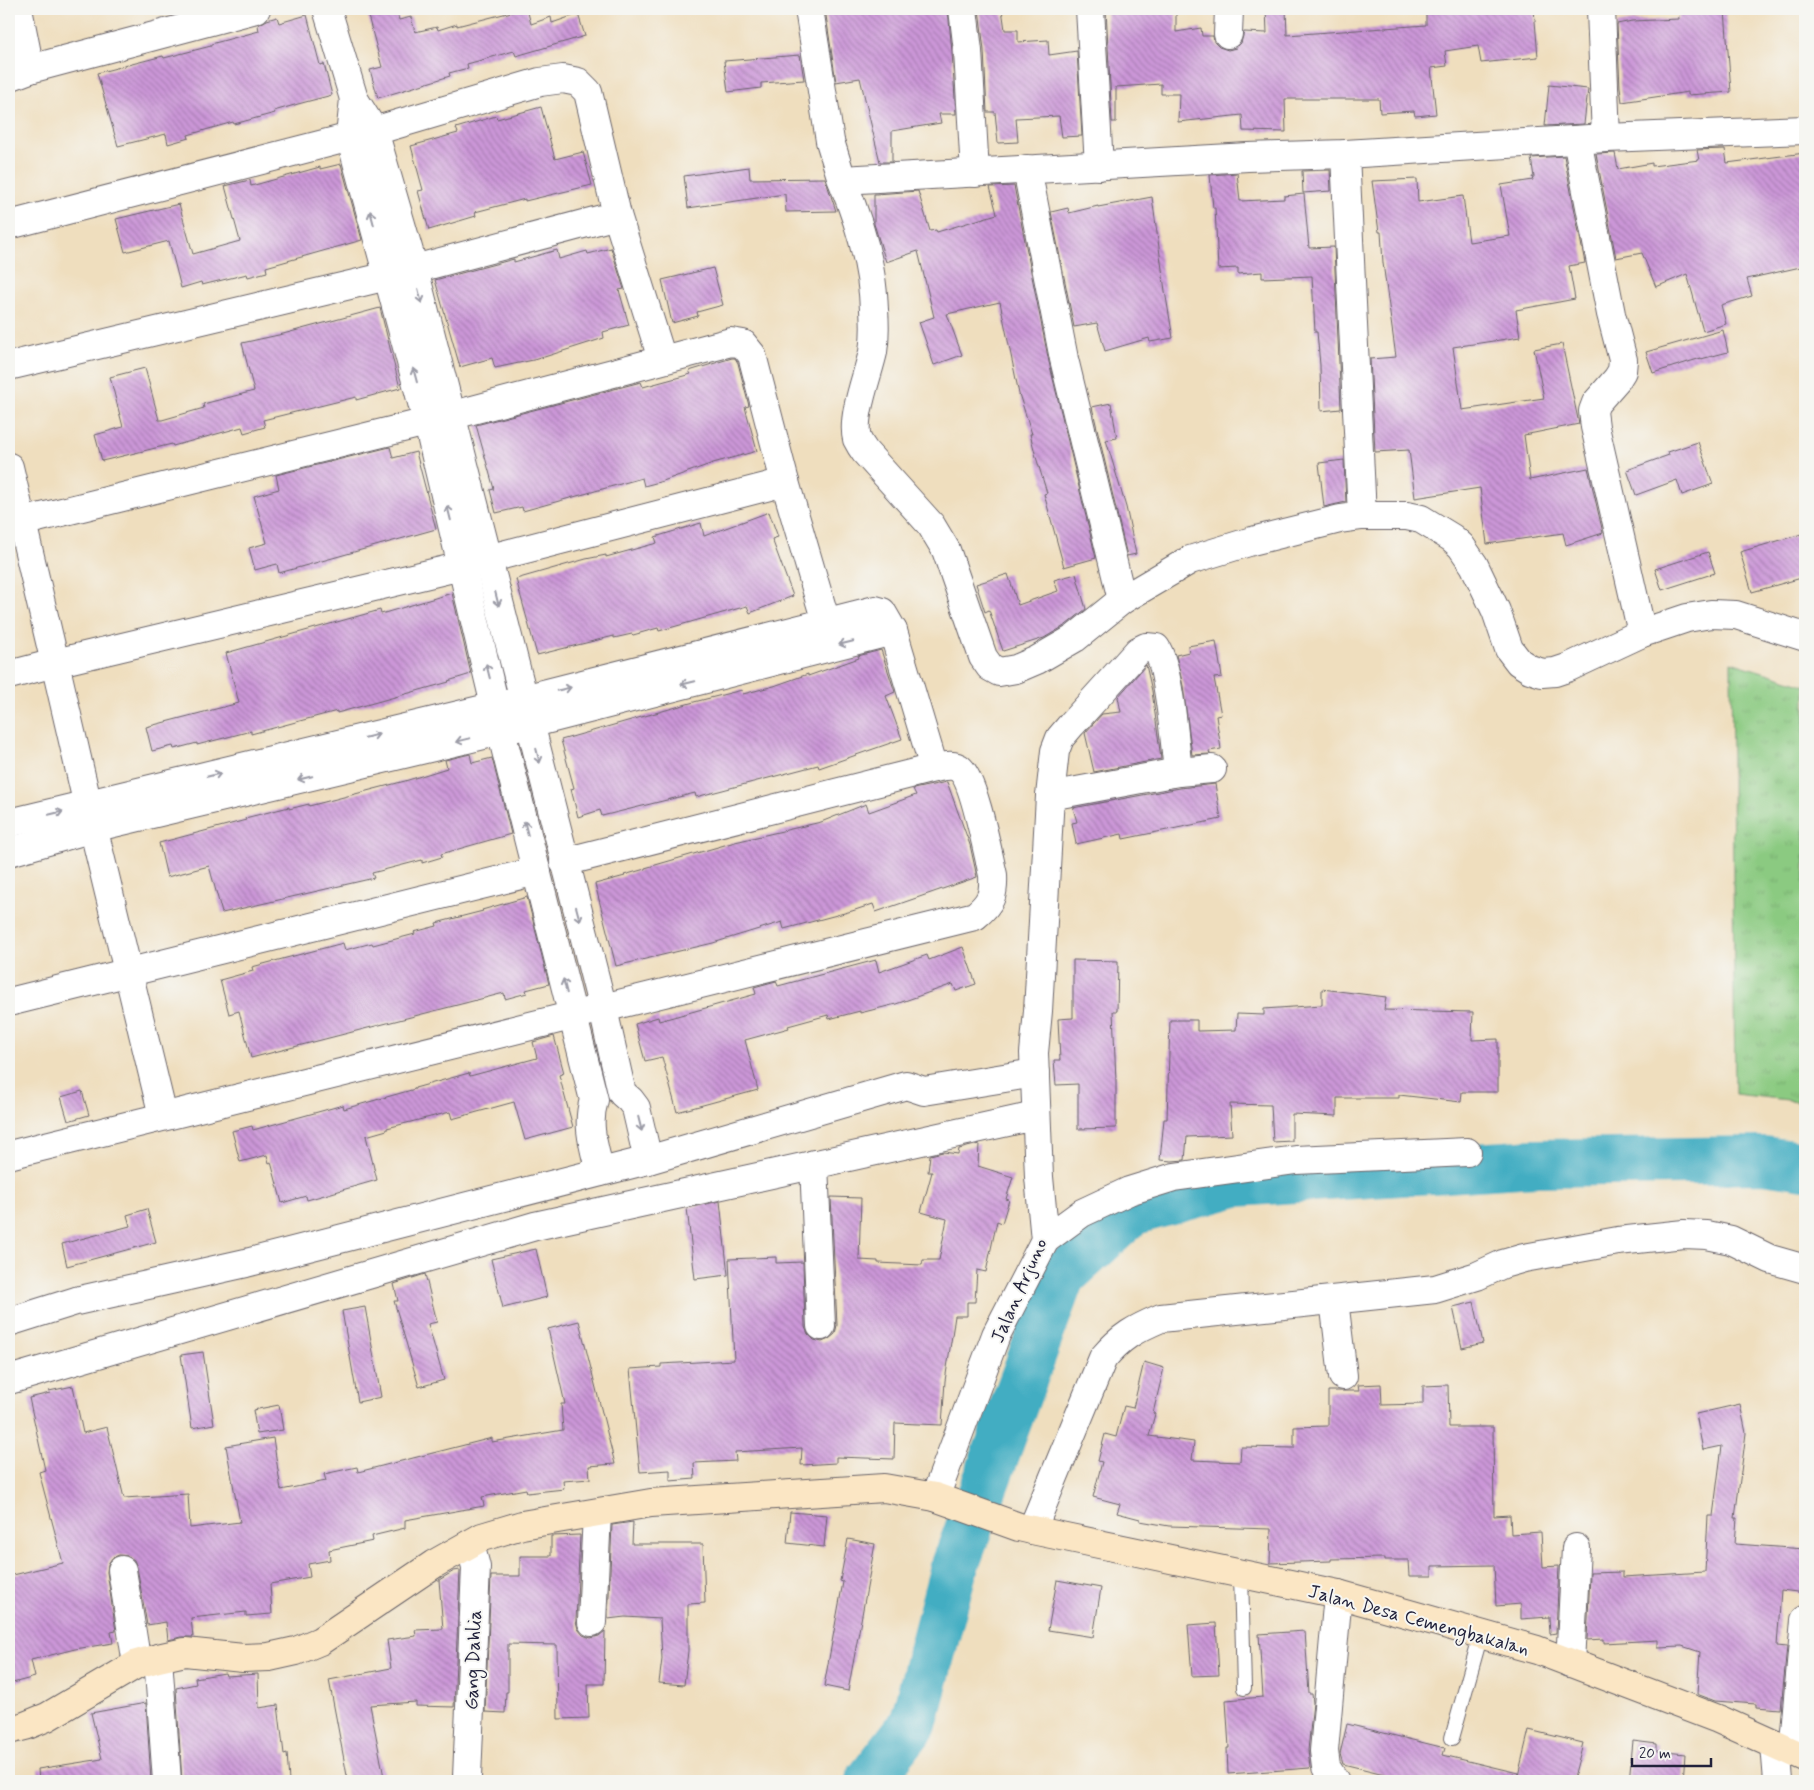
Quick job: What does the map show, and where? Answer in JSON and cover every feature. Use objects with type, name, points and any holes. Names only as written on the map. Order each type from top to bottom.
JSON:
[{"type":"street","points":[[18,9],[19,73],[256,9]]},
{"type":"street","points":[[327,9],[354,98],[362,134],[401,273],[475,563],[527,712],[603,1009],[622,1093],[636,1108],[648,1160]]},
{"type":"street","points":[[809,9],[830,142],[842,180],[853,206],[867,258],[874,309],[873,350],[855,428],[858,440],[864,452],[930,525],[946,550],[983,657],[990,667],[999,672],[1016,669],[1037,660],[1075,638],[1122,600],[1190,560],[1252,541],[1340,519],[1362,516],[1407,516],[1421,519],[1452,538],[1461,546],[1483,581],[1509,649],[1519,662],[1530,669],[1542,673],[1567,668],[1642,633],[1687,618],[1711,614],[1736,615],[1805,637]]},
{"type":"street","points":[[963,9],[968,51],[975,172]]},
{"type":"street","points":[[1090,9],[1099,166]]},
{"type":"street","points":[[1601,9],[1606,138]]},
{"type":"street","points":[[9,225],[362,134],[540,82],[563,79],[578,82],[588,92],[617,215],[662,359]]},
{"type":"street","points":[[842,180],[1248,157],[1345,154],[1606,138],[1805,130]]},
{"type":"street","points":[[1577,140],[1611,314],[1623,360],[1622,371],[1617,379],[1596,403],[1593,411],[1595,427],[1642,633]]},
{"type":"street","points":[[1345,154],[1362,516]]},
{"type":"street","points":[[1027,170],[1064,359],[1122,600]]},
{"type":"street","points":[[9,366],[401,273],[617,215]]},
{"type":"street","points":[[15,523],[439,419],[732,342],[743,344],[752,356],[785,482],[826,622]]},
{"type":"street","points":[[9,467],[15,523],[55,663],[90,817],[163,1116]]},
{"type":"street","points":[[9,675],[475,563],[785,482]]},
{"type":"street","points":[[475,563],[499,718],[594,1100],[589,1122],[600,1172]]},
{"type":"street","points":[[527,712],[826,622],[875,610],[882,612],[893,631],[934,768]]},
{"type":"street","points":[[9,824],[90,817],[499,718],[893,631]]},
{"type":"street","name":"Jalan Arjuno","points":[[941,1499],[996,1335],[1045,1240],[1035,1116],[1034,1063],[1050,796],[1056,750],[1060,738],[1138,651],[1146,646],[1156,648],[1160,654],[1166,682],[1178,772]]},
{"type":"street","points":[[9,1155],[976,916],[988,906],[994,889],[993,874],[970,786],[960,768],[952,765],[564,862]]},
{"type":"street","points":[[1050,796],[1178,772],[1212,769]]},
{"type":"street","points":[[9,852],[90,817]]},
{"type":"street","points":[[9,1002],[537,871]]},
{"type":"street","points":[[9,1322],[76,1301],[246,1263],[648,1160],[906,1085],[924,1091],[1034,1063]]},
{"type":"street","points":[[594,1100],[622,1093]]},
{"type":"street","points":[[9,1380],[535,1226],[1035,1116]]},
{"type":"street","points":[[1045,1240],[1082,1213],[1129,1191],[1174,1177],[1296,1160],[1467,1152]]},
{"type":"street","points":[[814,1164],[821,1326]]},
{"type":"street","points":[[1025,1529],[1103,1358],[1116,1343],[1136,1328],[1162,1318],[1441,1287],[1524,1258],[1618,1241],[1684,1234],[1707,1234],[1731,1240],[1770,1259],[1805,1269]]},
{"type":"street","points":[[1334,1300],[1342,1376]]},
{"type":"street","name":"Jalan Desa Cemengbakalan","points":[[9,1730],[47,1717],[148,1661],[185,1652],[251,1658],[296,1651],[320,1641],[409,1579],[470,1544],[482,1538],[522,1525],[651,1503],[884,1488],[941,1499],[1025,1529],[1338,1594],[1537,1650],[1718,1719],[1791,1752]]},
{"type":"street","points":[[592,1622],[597,1513]]},
{"type":"street","name":"Gang Dahlia","points":[[467,1777],[476,1567],[470,1544]]},
{"type":"street","points":[[1570,1663],[1576,1548]]},
{"type":"street","points":[[122,1570],[148,1661],[167,1781]]},
{"type":"street","points":[[1335,1781],[1326,1767],[1324,1752],[1338,1594]]},
{"type":"street","points":[[1778,1781],[1791,1752],[1805,1620]]},
{"type":"lane","points":[[1241,1574],[1244,1688]]},
{"type":"lane","points":[[1452,1738],[1481,1634]]},
{"type":"green space","points":[[1731,662],[1805,685],[1805,1102],[1735,1094]]},
{"type":"building","points":[[366,9],[396,9],[399,20],[411,17],[415,32],[437,27],[438,30],[457,24],[457,26],[523,9],[527,9],[531,24],[551,17],[552,23],[578,14],[585,36],[516,56],[514,51],[467,64],[468,68],[449,73],[450,76],[378,98],[370,70],[382,67]]},
{"type":"building","points":[[825,9],[948,9],[956,114],[939,114],[941,123],[892,131],[892,162],[880,162],[860,78],[836,82]]},
{"type":"building","points":[[979,9],[1002,9],[1005,30],[1018,30],[1018,42],[1048,40],[1049,55],[1077,51],[1082,136],[1062,137],[1059,116],[1016,118],[1018,142],[998,143],[995,112],[987,112],[984,50]]},
{"type":"building","points":[[1106,9],[1176,9],[1176,32],[1201,28],[1202,36],[1213,36],[1214,42],[1219,47],[1228,50],[1236,48],[1241,43],[1244,32],[1267,33],[1266,9],[1286,9],[1287,35],[1426,25],[1426,9],[1534,9],[1538,57],[1481,63],[1478,46],[1445,51],[1447,66],[1431,68],[1436,114],[1415,116],[1414,111],[1380,113],[1379,99],[1285,99],[1286,132],[1243,131],[1242,115],[1178,122],[1179,94],[1161,94],[1161,84],[1116,87],[1116,122],[1112,122]]},
{"type":"building","points":[[1678,9],[1703,9],[1703,12],[1725,10],[1731,92],[1688,95],[1688,92],[1622,102],[1617,24],[1632,21],[1679,19]]},
{"type":"building","points":[[307,15],[320,65],[324,64],[332,95],[274,111],[275,113],[234,124],[233,122],[188,135],[189,138],[168,144],[166,134],[118,146],[97,73],[211,46],[211,44],[259,31],[258,25],[277,17],[279,23]]},
{"type":"building","points":[[800,55],[804,80],[761,83],[761,88],[728,92],[724,61]]},
{"type":"building","points":[[1549,85],[1588,89],[1584,124],[1545,126]]},
{"type":"building","points":[[541,107],[555,159],[583,152],[592,185],[475,212],[476,216],[429,230],[418,191],[423,190],[411,146],[458,133],[456,128],[496,116],[497,119]]},
{"type":"building","points":[[1725,149],[1727,163],[1805,153],[1805,266],[1747,279],[1752,296],[1721,305],[1726,324],[1703,331],[1687,274],[1656,287],[1642,253],[1616,258],[1596,154],[1615,153],[1618,169],[1652,163],[1652,166],[1699,160],[1697,150]]},
{"type":"building","points":[[1564,156],[1585,263],[1569,266],[1575,299],[1516,310],[1520,337],[1453,347],[1462,410],[1544,398],[1534,349],[1562,344],[1579,424],[1524,435],[1530,480],[1588,468],[1603,533],[1566,545],[1563,533],[1487,544],[1480,488],[1415,498],[1409,450],[1375,452],[1370,359],[1396,357],[1383,263],[1381,232],[1379,232],[1372,181],[1417,179],[1418,202],[1463,196],[1469,242],[1510,236],[1501,185],[1533,180],[1531,158]]},
{"type":"building","points":[[341,164],[362,240],[266,267],[267,272],[248,277],[247,274],[202,285],[201,282],[181,288],[169,241],[125,252],[116,219],[179,204],[193,254],[240,241],[225,186],[250,180],[251,186],[320,167],[320,169]]},
{"type":"building","points":[[749,167],[750,179],[825,178],[836,211],[786,212],[785,194],[688,208],[684,176]]},
{"type":"building","points":[[1330,170],[1331,191],[1303,193],[1302,171]]},
{"type":"building","points":[[1237,173],[1240,201],[1284,199],[1284,196],[1304,194],[1309,248],[1334,247],[1341,409],[1321,411],[1320,365],[1317,332],[1315,332],[1312,276],[1262,278],[1262,272],[1238,274],[1238,268],[1218,269],[1215,208],[1213,208],[1210,175]]},
{"type":"building","points":[[1014,186],[1049,362],[1096,558],[1064,567],[1044,494],[1047,493],[1030,434],[1032,434],[1019,394],[1000,302],[947,314],[962,355],[934,365],[919,322],[934,317],[918,251],[886,262],[874,224],[874,194],[918,191],[930,231],[936,230],[937,232],[997,214],[990,187]]},
{"type":"building","points":[[1152,197],[1173,338],[1150,342],[1149,338],[1105,351],[1097,323],[1074,327],[1051,212],[1068,208],[1069,213]]},
{"type":"building","points":[[611,248],[624,289],[619,290],[629,325],[603,332],[604,338],[538,359],[495,368],[492,358],[460,367],[435,280],[514,259],[514,262],[557,250],[559,259],[587,251],[588,254]]},
{"type":"building","points":[[713,268],[723,305],[697,312],[698,316],[672,323],[662,280]]},
{"type":"building","points":[[380,308],[400,388],[356,400],[356,397],[263,420],[265,427],[244,433],[242,427],[173,446],[172,444],[102,461],[95,435],[123,427],[110,377],[145,368],[159,420],[162,420],[204,408],[203,404],[254,391],[242,343]]},
{"type":"building","points":[[1723,330],[1728,352],[1701,358],[1653,373],[1646,352]]},
{"type":"building","points":[[735,358],[738,363],[749,406],[745,407],[757,451],[713,463],[644,486],[642,478],[523,511],[522,507],[496,513],[490,490],[494,489],[476,425],[641,382],[643,387],[691,374],[689,371]]},
{"type":"building","points":[[1111,403],[1117,438],[1106,440],[1126,507],[1136,554],[1127,556],[1092,407]]},
{"type":"building","points":[[1698,442],[1713,484],[1682,495],[1677,480],[1636,495],[1627,470],[1669,455],[1668,452]]},
{"type":"building","points":[[390,447],[393,458],[416,452],[436,529],[279,573],[277,564],[255,570],[249,548],[267,543],[254,496],[279,489],[276,475]]},
{"type":"building","points":[[1344,460],[1346,502],[1324,507],[1319,463]]},
{"type":"building","points":[[769,512],[778,537],[772,539],[793,596],[750,613],[747,606],[659,631],[658,628],[633,635],[614,638],[614,636],[537,655],[516,579],[586,559],[606,555],[606,557],[657,543],[655,537],[701,523],[704,536]]},
{"type":"building","points":[[1805,533],[1805,577],[1752,592],[1740,552]]},
{"type":"building","points":[[1708,552],[1715,573],[1662,590],[1655,569]]},
{"type":"building","points":[[1008,574],[1018,605],[1058,591],[1054,580],[1076,574],[1086,609],[1066,625],[1044,638],[1003,651],[989,610],[985,612],[976,584]]},
{"type":"building","points":[[452,593],[471,674],[449,682],[337,713],[337,711],[251,734],[251,731],[197,745],[197,743],[174,749],[173,746],[152,751],[146,727],[239,703],[226,653],[380,610],[381,614]]},
{"type":"building","points":[[1216,641],[1222,677],[1214,678],[1221,715],[1216,716],[1221,749],[1209,751],[1210,754],[1192,755],[1183,686],[1176,655],[1189,652],[1188,646]]},
{"type":"building","points":[[881,650],[895,692],[886,696],[902,739],[819,768],[818,765],[696,797],[695,793],[602,816],[600,810],[578,817],[571,789],[574,788],[561,740],[694,702],[742,690],[743,694],[774,686],[859,658],[858,656]]},
{"type":"building","points":[[1146,665],[1152,691],[1161,759],[1094,772],[1085,733],[1102,714],[1121,712],[1118,697]]},
{"type":"building","points":[[470,754],[472,763],[492,758],[511,834],[441,854],[442,857],[422,863],[422,860],[372,873],[374,878],[222,913],[209,866],[167,877],[159,843],[246,820],[245,818],[289,807],[289,809],[309,804],[309,806],[405,781],[447,768],[445,760]]},
{"type":"building","points":[[947,782],[970,845],[977,877],[876,912],[873,904],[784,929],[782,922],[713,943],[616,966],[595,884],[735,842],[821,822],[866,804],[869,812],[916,795],[913,789]]},
{"type":"building","points":[[1215,784],[1221,819],[1123,839],[1122,834],[1076,844],[1072,823],[1077,822],[1073,808],[1180,788]]},
{"type":"building","points":[[527,897],[549,984],[526,990],[527,993],[505,999],[504,993],[251,1058],[239,1011],[229,1014],[220,980],[253,971],[252,967],[343,943],[345,950],[372,943],[373,945],[415,934],[414,932],[437,926],[436,923]]},
{"type":"building","points":[[963,947],[976,984],[956,991],[953,984],[896,1004],[829,1019],[828,1015],[745,1040],[758,1090],[677,1112],[662,1057],[645,1061],[635,1024],[658,1017],[659,1021],[756,994],[754,987],[776,981],[778,986],[876,960],[879,972],[927,955],[929,960]]},
{"type":"building","points":[[1073,960],[1118,961],[1117,1011],[1113,1011],[1116,1128],[1078,1129],[1078,1084],[1056,1085],[1054,1060],[1060,1060],[1058,1019],[1073,1018]]},
{"type":"building","points":[[1322,989],[1386,997],[1384,1010],[1473,1012],[1472,1040],[1498,1039],[1498,1092],[1462,1092],[1461,1102],[1399,1095],[1399,1098],[1337,1098],[1337,1116],[1292,1114],[1292,1141],[1273,1142],[1271,1105],[1230,1104],[1232,1135],[1187,1137],[1185,1160],[1160,1160],[1164,1119],[1167,1119],[1170,1020],[1197,1020],[1197,1031],[1236,1030],[1237,1014],[1264,1015],[1264,1009],[1322,1005]]},
{"type":"building","points":[[554,1036],[564,1073],[559,1075],[573,1127],[525,1140],[514,1102],[452,1119],[450,1112],[387,1128],[387,1130],[366,1136],[377,1180],[307,1200],[306,1196],[282,1203],[271,1162],[269,1163],[267,1155],[240,1162],[232,1131],[252,1126],[253,1130],[343,1105],[344,1109],[469,1073],[470,1076],[537,1058],[533,1042]]},
{"type":"building","points":[[82,1091],[89,1115],[68,1121],[61,1097]]},
{"type":"building","points":[[979,1144],[978,1166],[1013,1177],[1006,1199],[1009,1200],[1002,1223],[997,1221],[986,1272],[977,1270],[975,1302],[967,1302],[967,1316],[955,1316],[945,1381],[942,1425],[895,1423],[894,1459],[836,1457],[836,1463],[801,1465],[802,1448],[735,1452],[736,1461],[694,1463],[695,1479],[670,1481],[670,1470],[640,1472],[630,1369],[661,1367],[661,1364],[734,1360],[729,1259],[776,1257],[776,1263],[803,1262],[805,1327],[808,1334],[814,1340],[822,1342],[829,1339],[835,1334],[837,1325],[831,1197],[861,1198],[859,1260],[922,1265],[923,1260],[939,1260],[947,1219],[921,1212],[932,1172],[928,1172],[930,1155],[943,1152],[958,1154],[959,1149]]},
{"type":"building","points":[[720,1201],[728,1275],[695,1279],[687,1208]]},
{"type":"building","points":[[147,1209],[156,1242],[67,1266],[62,1244],[130,1226],[127,1215]]},
{"type":"building","points":[[536,1249],[547,1297],[503,1308],[491,1259]]},
{"type":"building","points":[[425,1274],[437,1322],[428,1324],[444,1380],[419,1387],[394,1301],[398,1301],[394,1284]]},
{"type":"building","points":[[1474,1302],[1483,1343],[1462,1348],[1453,1307]]},
{"type":"building","points":[[365,1307],[381,1397],[358,1402],[342,1311]]},
{"type":"building","points":[[579,1321],[615,1464],[589,1466],[590,1479],[563,1481],[564,1489],[527,1493],[526,1489],[482,1497],[484,1506],[405,1520],[405,1528],[372,1536],[373,1541],[329,1550],[330,1560],[308,1564],[310,1577],[270,1584],[272,1614],[246,1616],[246,1612],[191,1618],[193,1637],[168,1640],[166,1622],[147,1625],[137,1567],[134,1560],[128,1556],[119,1555],[112,1558],[108,1564],[107,1572],[116,1631],[111,1632],[113,1643],[75,1649],[31,1660],[35,1677],[9,1684],[9,1576],[63,1563],[39,1472],[45,1470],[29,1398],[73,1386],[83,1433],[107,1427],[124,1498],[188,1494],[190,1528],[240,1522],[226,1446],[273,1438],[281,1490],[326,1481],[324,1474],[357,1467],[358,1472],[492,1438],[492,1442],[563,1430],[561,1404],[565,1404],[548,1329]]},
{"type":"building","points":[[203,1352],[214,1424],[192,1428],[181,1355]]},
{"type":"building","points":[[1144,1362],[1164,1368],[1149,1436],[1194,1442],[1192,1460],[1240,1462],[1241,1447],[1294,1448],[1294,1427],[1328,1426],[1328,1391],[1359,1391],[1358,1385],[1381,1384],[1382,1405],[1423,1404],[1423,1386],[1448,1385],[1449,1427],[1493,1427],[1494,1516],[1510,1515],[1511,1534],[1541,1532],[1543,1567],[1559,1566],[1556,1633],[1550,1634],[1549,1617],[1521,1619],[1521,1604],[1496,1606],[1494,1565],[1432,1566],[1432,1576],[1409,1576],[1408,1560],[1385,1560],[1385,1558],[1331,1559],[1331,1561],[1270,1563],[1271,1529],[1169,1526],[1140,1521],[1140,1519],[1117,1513],[1120,1504],[1093,1497],[1102,1462],[1098,1461],[1105,1434],[1116,1437],[1124,1406],[1133,1408]]},
{"type":"building","points":[[1740,1404],[1746,1433],[1735,1518],[1737,1518],[1735,1544],[1805,1549],[1805,1593],[1781,1590],[1777,1646],[1787,1647],[1781,1709],[1756,1707],[1756,1704],[1715,1701],[1697,1694],[1700,1652],[1682,1646],[1658,1647],[1658,1640],[1604,1643],[1604,1639],[1587,1640],[1590,1573],[1623,1572],[1623,1577],[1705,1572],[1708,1516],[1713,1516],[1722,1446],[1703,1450],[1696,1414]]},
{"type":"building","points":[[279,1405],[283,1430],[257,1434],[253,1410]]},
{"type":"building","points":[[790,1512],[827,1515],[824,1547],[787,1543]]},
{"type":"building","points":[[633,1522],[632,1544],[703,1544],[705,1603],[688,1604],[688,1651],[684,1685],[659,1683],[662,1659],[660,1619],[625,1617],[608,1619],[612,1525]]},
{"type":"building","points":[[580,1535],[576,1621],[578,1629],[583,1635],[591,1638],[599,1636],[605,1631],[604,1684],[588,1684],[589,1718],[558,1719],[557,1645],[508,1644],[508,1692],[506,1692],[505,1713],[485,1712],[491,1576],[520,1576],[520,1556],[551,1556],[551,1536]]},
{"type":"building","points":[[848,1539],[875,1544],[848,1691],[824,1686],[843,1582],[840,1581]]},
{"type":"building","points":[[460,1570],[454,1707],[416,1706],[416,1702],[370,1705],[384,1777],[348,1781],[329,1680],[391,1668],[387,1640],[416,1636],[415,1630],[443,1629],[439,1580],[454,1571]]},
{"type":"building","points":[[1057,1580],[1101,1588],[1093,1637],[1048,1630]]},
{"type":"building","points":[[1216,1623],[1219,1675],[1192,1676],[1188,1625]]},
{"type":"building","points":[[1305,1631],[1309,1694],[1312,1694],[1313,1703],[1308,1750],[1310,1768],[1228,1774],[1227,1748],[1229,1748],[1226,1700],[1263,1697],[1259,1634]]},
{"type":"building","points":[[225,1673],[226,1676],[258,1674],[259,1708],[278,1705],[284,1754],[287,1753],[289,1781],[208,1781],[208,1777],[182,1781],[176,1688],[196,1684],[195,1678]]},
{"type":"building","points":[[146,1703],[151,1781],[39,1781],[38,1769],[102,1759],[91,1713]]},
{"type":"building","points":[[1347,1724],[1445,1748],[1443,1755],[1518,1773],[1517,1780],[1529,1730],[1583,1743],[1573,1781],[1413,1781],[1343,1764],[1340,1754]]},
{"type":"building","points":[[1633,1741],[1657,1744],[1657,1751],[1685,1754],[1683,1781],[1629,1781]]},
{"type":"waterway","points":[[869,1781],[913,1724],[953,1571],[1061,1277],[1132,1212],[1236,1183],[1535,1163],[1764,1160],[1805,1166]]}]
